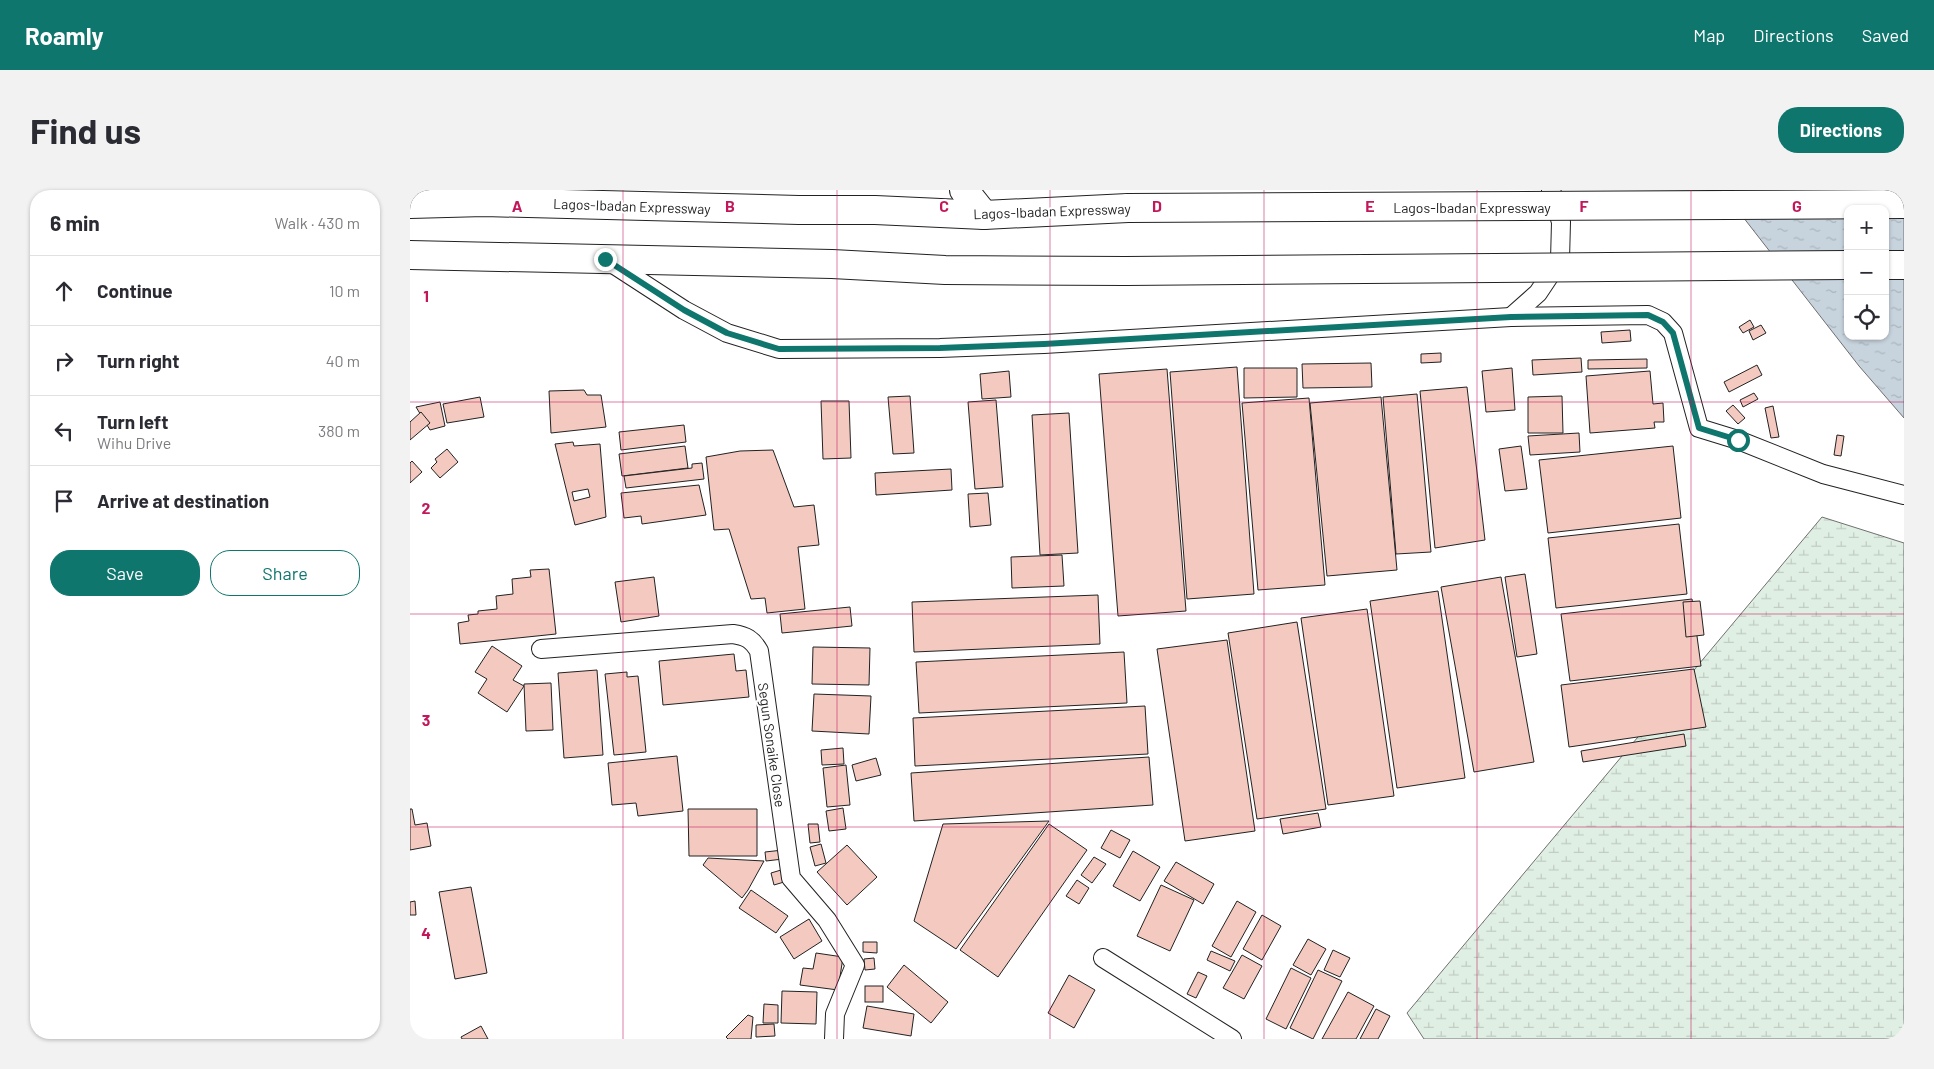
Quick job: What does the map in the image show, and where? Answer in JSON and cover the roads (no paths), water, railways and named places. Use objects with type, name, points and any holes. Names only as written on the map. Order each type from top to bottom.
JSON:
[{"type":"highway","points":[[799,210],[827,190]]},
{"type":"highway","points":[[964,190],[984,215]]},
{"type":"highway","name":"Lagos-Ibadan Expressway","points":[[410,204],[484,202],[799,210],[875,210],[984,215],[1128,208],[1904,204]]},
{"type":"highway","points":[[410,255],[832,264],[945,270],[1844,265]]},
{"type":"highway","points":[[1889,265],[1904,264]]},
{"type":"street","points":[[1511,317],[1538,293],[1560,260],[1561,222],[1551,190]]},
{"type":"street","points":[[605,259],[684,310],[727,333],[779,349],[940,348],[1044,344],[1511,317],[1648,315],[1663,322],[1673,333],[1699,428],[1738,440],[1823,474],[1904,495]]},
{"type":"street","name":"Segun Sonaike Close","points":[[541,649],[733,634],[744,636],[753,642],[759,651],[791,878],[827,920],[854,964],[835,1014],[834,1039]]},
{"type":"street","points":[[1102,958],[1232,1039]]},
{"type":"water","points":[[1722,190],[1904,190],[1904,418],[1859,366]]}]
